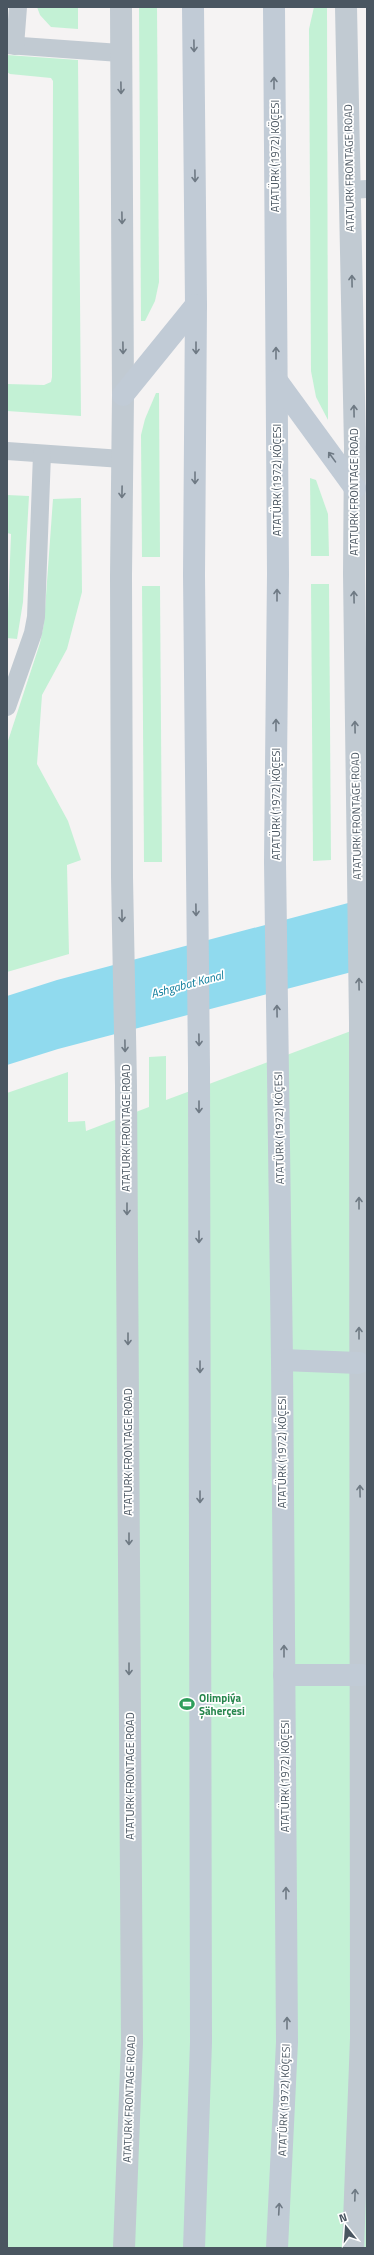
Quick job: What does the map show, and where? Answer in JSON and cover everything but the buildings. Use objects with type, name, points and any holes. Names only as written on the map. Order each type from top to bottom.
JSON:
[{"type":"main road","points":[[193,7],[196,305],[194,568],[199,1068],[201,2042],[194,2248]]},
{"type":"main road","name":"ATATÜRK (1972) KÖÇESI","points":[[274,7],[276,381],[275,862],[282,1360],[287,2042],[277,2248]]},
{"type":"main road","points":[[123,395],[196,305]]},
{"type":"main road","points":[[276,381],[355,488]]},
{"type":"main road","points":[[282,1360],[363,1365]]},
{"type":"main road","points":[[284,1675],[364,1673]]},
{"type":"street","name":"ATATURK FRONTAGE ROAD","points":[[121,7],[120,53],[123,395],[122,877],[126,1086],[132,2043],[124,2248]]},
{"type":"street","name":"ATATURK FRONTAGE ROAD","points":[[346,7],[358,189],[361,447],[355,488],[354,574],[356,850],[360,1023],[364,1673],[361,2038],[353,2248]]},
{"type":"lane","points":[[18,7],[11,45],[120,53]]},
{"type":"lane","points":[[7,451],[122,459]]},
{"type":"lane","points":[[7,707],[33,633],[36,617],[42,454]]},
{"type":"green space","points":[[37,7],[78,7],[78,29],[51,27],[40,15]]},
{"type":"green space","points":[[139,7],[157,7],[159,282],[155,301],[145,321],[141,321]]},
{"type":"green space","points":[[314,7],[327,7],[328,420],[316,397],[311,371],[309,29]]},
{"type":"green space","points":[[7,55],[78,60],[81,416],[7,411],[7,384],[44,385],[51,382],[52,377],[53,81],[51,78],[10,74],[7,72]]},
{"type":"green space","points":[[156,393],[159,393],[160,557],[142,557],[141,435],[145,419]]},
{"type":"green space","points":[[310,478],[316,480],[328,514],[329,556],[311,556]]},
{"type":"green space","points":[[7,495],[29,496],[23,602],[17,639],[7,638],[11,534],[7,533]]},
{"type":"green space","points":[[81,498],[82,592],[67,649],[42,695],[37,764],[68,821],[81,860],[67,865],[69,954],[7,972],[7,744],[40,643],[44,623],[53,499]]},
{"type":"green space","points":[[311,584],[329,584],[331,860],[313,861]]},
{"type":"green space","points":[[142,586],[160,586],[162,862],[144,862]]},
{"type":"green space","name":"Olimpiýa Şäherçesi","points":[[367,1025],[367,2248],[7,2248],[7,1093],[68,1072],[68,1122],[85,1121],[86,1131],[149,1107],[149,1057],[166,1056],[166,1100]]},
{"type":"water","name":"Ashgabat Kanal","points":[[367,898],[367,968],[58,1049],[7,1065],[7,996],[57,980]]},
{"type":"place","name":"Olimpiýa Şäherçesi","points":[[187,1704]]}]
